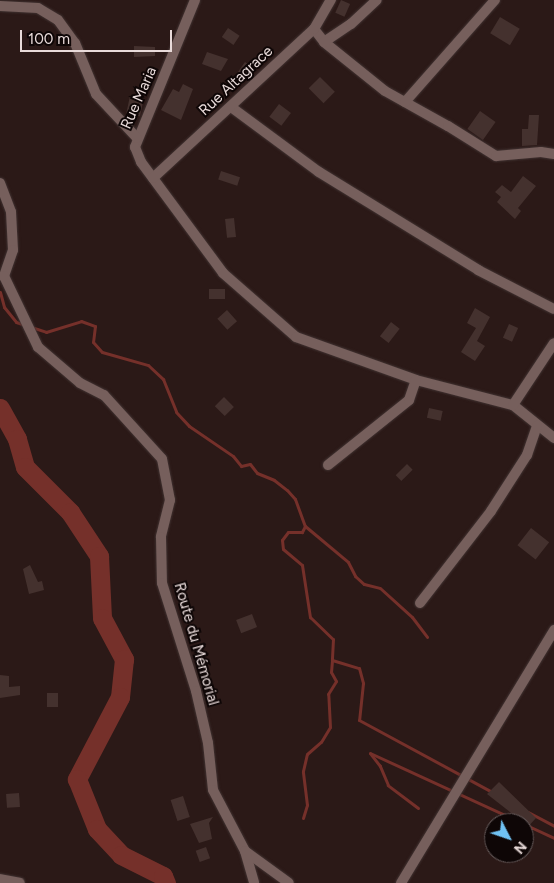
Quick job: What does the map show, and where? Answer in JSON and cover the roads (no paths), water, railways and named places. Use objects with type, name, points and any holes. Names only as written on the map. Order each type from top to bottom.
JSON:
[{"type":"street","name":"Rue Maria","points":[[195,0],[137,138],[135,147],[141,162],[222,273],[296,336],[416,380],[514,404]]},
{"type":"street","name":"Rue Altagrace","points":[[153,178],[314,29],[330,0]]},
{"type":"street","points":[[324,42],[352,24],[378,0]]},
{"type":"street","points":[[405,102],[495,0]]},
{"type":"street","points":[[0,6],[38,8],[58,20],[76,43],[96,94],[137,138]]},
{"type":"street","points":[[314,29],[324,42],[385,91],[496,156],[541,152],[554,154]]},
{"type":"street","points":[[231,107],[319,172],[478,270],[554,309]]},
{"type":"street","name":"Route du Mémorial","points":[[0,183],[11,212],[13,250],[4,276],[38,347],[80,382],[104,395],[162,459],[170,500],[161,537],[162,583],[196,691],[208,743],[213,790],[245,851],[289,883]]},
{"type":"street","points":[[554,343],[514,404],[537,426],[554,438]]},
{"type":"street","points":[[328,465],[409,400],[416,380]]},
{"type":"street","points":[[420,603],[491,511],[527,455],[537,426]]},
{"type":"street","points":[[401,883],[553,637]]},
{"type":"street","points":[[245,851],[254,883]]},
{"type":"street","points":[[0,879],[20,883]]},
{"type":"waterway","points":[[0,292],[4,307],[16,322],[25,325]]},
{"type":"waterway","points":[[31,327],[46,332],[81,321],[95,326],[93,342],[102,352],[148,365],[163,379],[176,412],[189,426],[233,456],[241,466],[250,464],[257,473],[274,480],[287,490],[295,499],[305,526],[302,532],[288,532],[282,540],[283,549],[302,565],[310,617],[333,639],[332,660],[359,668],[363,683],[359,720],[492,792]]},
{"type":"waterway","points":[[0,408],[17,439],[25,467],[70,512],[99,556],[102,618],[124,659],[120,697],[77,779],[97,829],[121,855],[163,876],[166,883]]},
{"type":"waterway","points":[[305,526],[348,562],[355,576],[364,584],[380,588],[412,617],[427,637]]},
{"type":"waterway","points":[[303,818],[307,805],[303,771],[307,754],[321,742],[330,727],[328,694],[336,681],[331,672],[332,660]]},
{"type":"waterway","points":[[418,808],[388,785],[380,766],[370,753],[500,813]]},
{"type":"waterway","points":[[528,812],[554,826]]},
{"type":"waterway","points":[[534,829],[554,838]]}]
